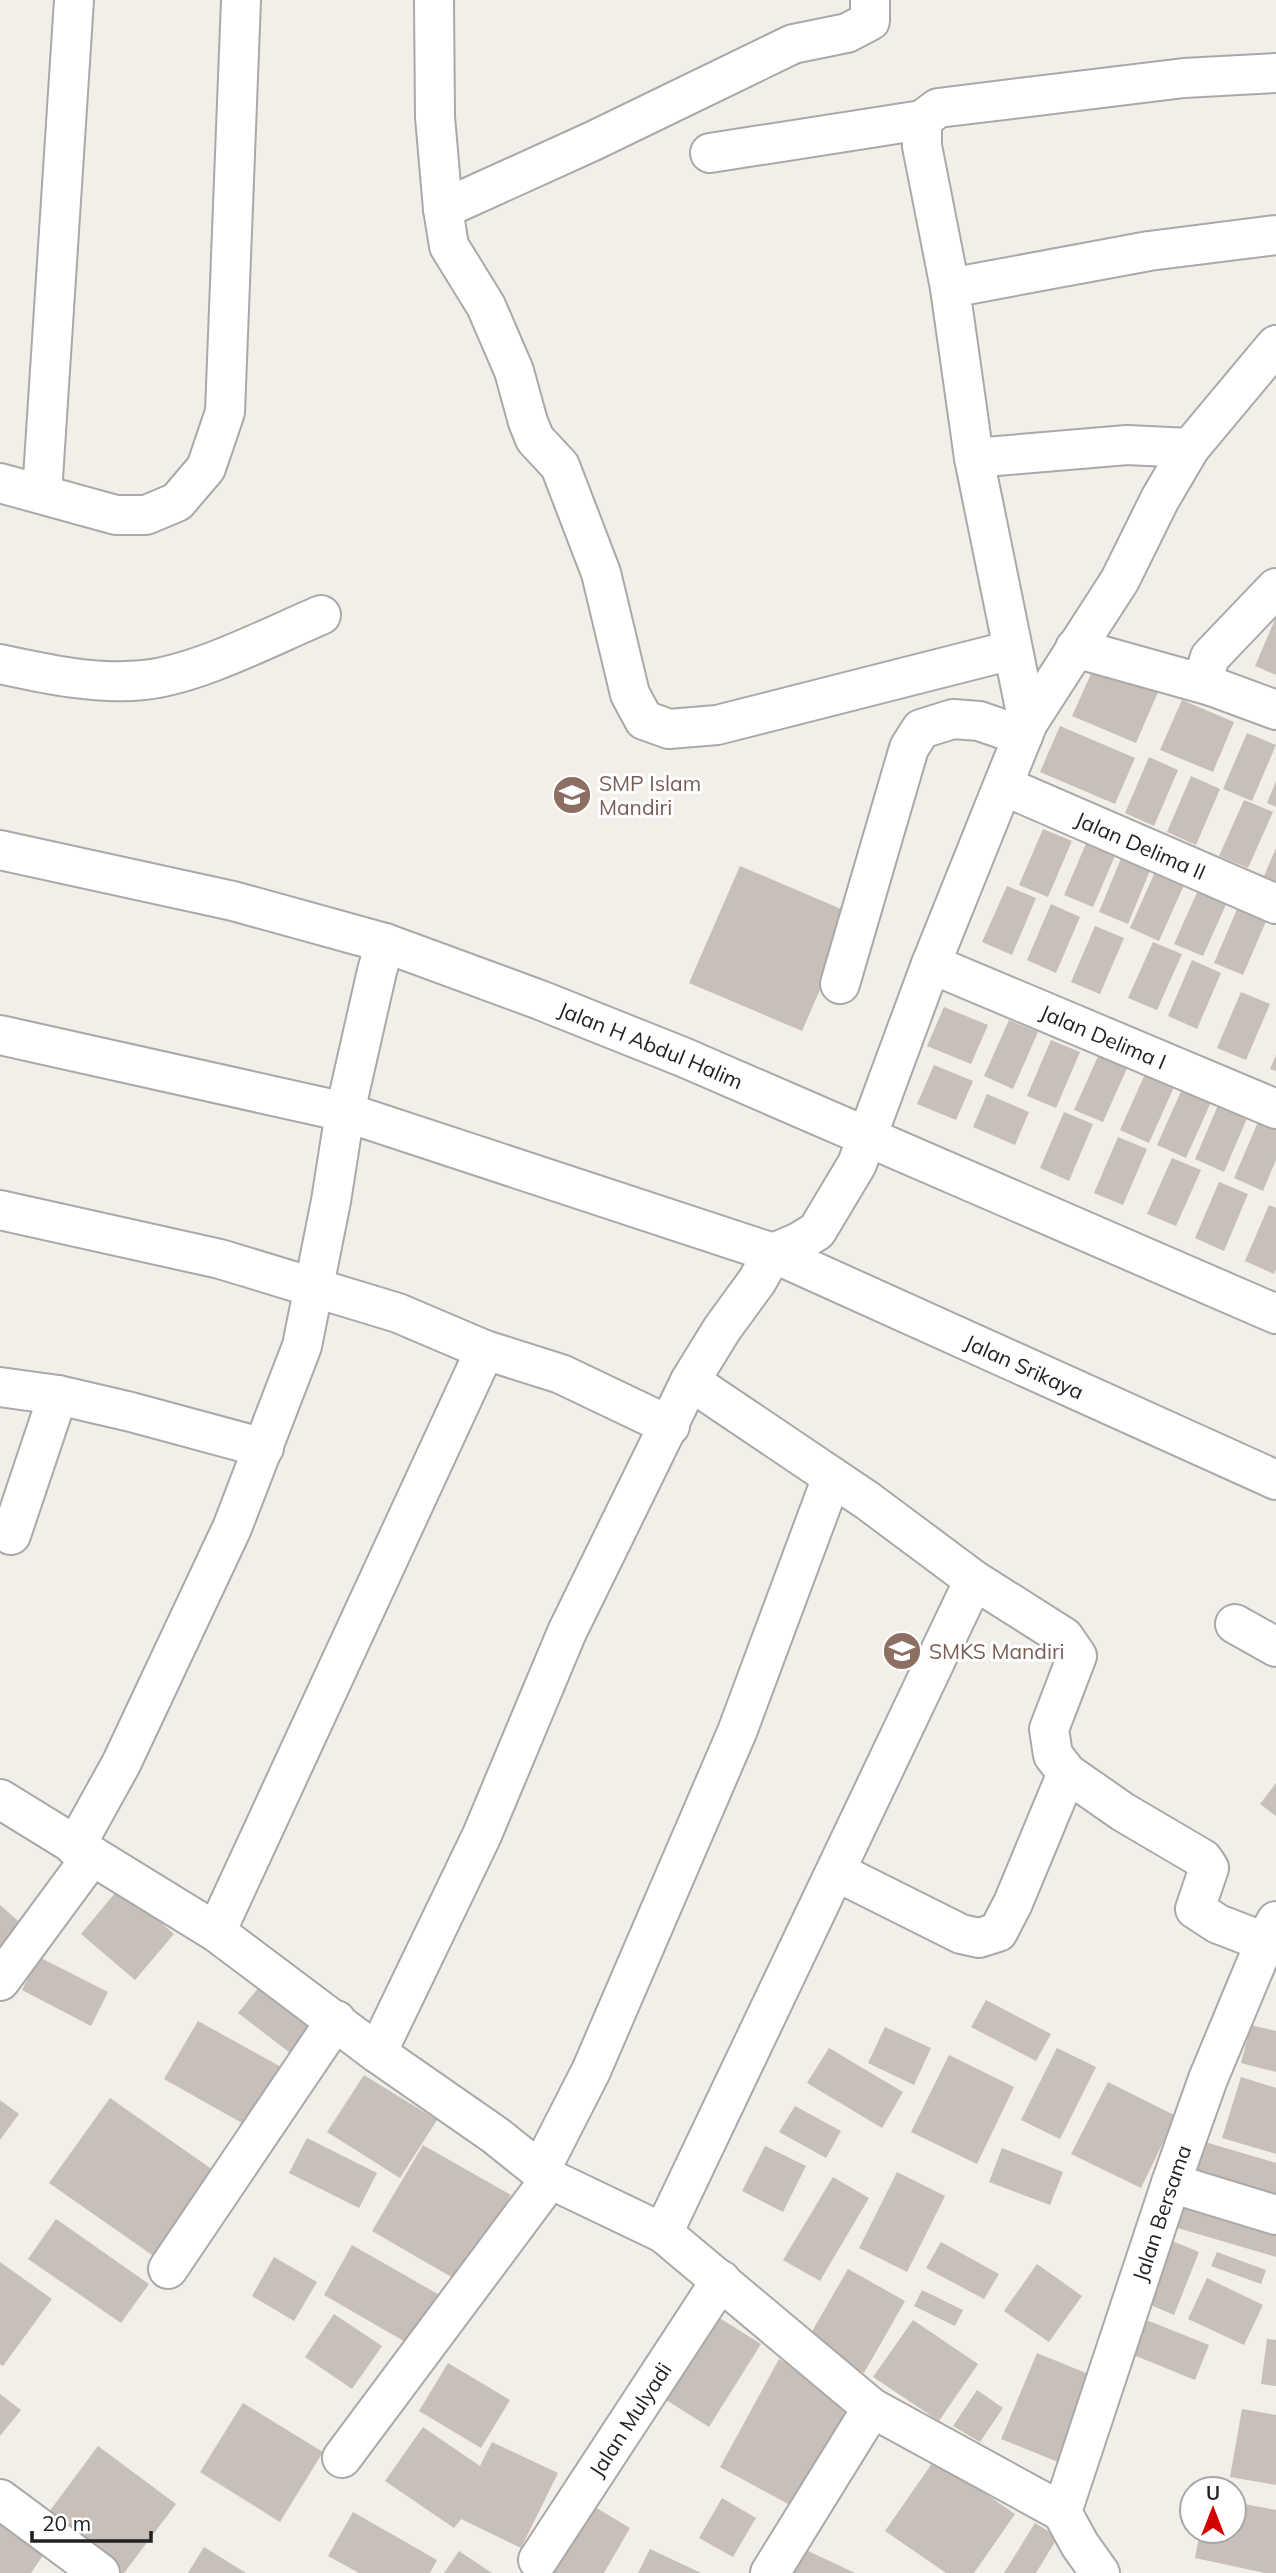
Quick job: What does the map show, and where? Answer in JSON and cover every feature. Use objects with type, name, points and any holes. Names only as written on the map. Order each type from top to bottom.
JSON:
[{"type":"street","points":[[42,494],[74,0]]},
{"type":"street","points":[[0,483],[116,515],[146,515],[177,502],[206,468],[225,412],[241,0]]},
{"type":"street","points":[[434,0],[435,117],[449,246],[486,306],[514,372],[528,422],[536,439],[560,466],[601,573],[630,694],[644,720],[669,729],[717,725],[1012,650]]},
{"type":"street","points":[[443,209],[593,141],[793,44],[847,33],[870,21],[870,0]]},
{"type":"street","points":[[710,153],[922,120],[938,108],[1184,78],[1276,73]]},
{"type":"street","points":[[922,120],[922,146],[950,288],[974,458],[1026,730]]},
{"type":"street","points":[[950,288],[1149,251],[1276,235]]},
{"type":"street","points":[[377,2053],[482,1835],[567,1632],[690,1381],[774,1253],[817,1231],[857,1164],[931,964],[1026,730],[1120,580],[1160,499],[1190,448],[1276,345]]},
{"type":"street","points":[[974,458],[1127,445],[1190,448]]},
{"type":"street","points":[[1211,686],[1205,673],[1210,657],[1276,588]]},
{"type":"street","points":[[0,664],[77,679],[144,680],[190,669],[321,615]]},
{"type":"street","points":[[1075,648],[1211,686],[1276,710]]},
{"type":"street","points":[[840,984],[909,748],[921,729],[953,719],[1026,730]]},
{"type":"street","name":"Jalan Delima II","points":[[1004,786],[1276,904]]},
{"type":"street","name":"Jalan H Abdul Halim","points":[[0,850],[233,901],[385,943],[540,1000],[868,1136],[1276,1314]]},
{"type":"street","points":[[0,1981],[84,1852],[121,1763],[221,1552],[302,1346],[315,1288],[345,1112],[385,943]]},
{"type":"street","name":"Jalan Delima I","points":[[931,964],[1276,1110]]},
{"type":"street","name":"Jalan Srikaya","points":[[0,1035],[345,1112],[774,1253],[1276,1480]]},
{"type":"street","points":[[0,1210],[220,1259],[398,1313],[485,1350],[561,1374],[670,1426]]},
{"type":"street","points":[[216,1932],[485,1350]]},
{"type":"street","points":[[690,1381],[868,1501],[974,1580],[1064,1637],[1077,1656],[1049,1729],[1053,1755],[1067,1773],[1123,1812],[1203,1859],[1209,1868],[1195,1909],[1219,1924],[1270,1931]]},
{"type":"street","points":[[0,1387],[58,1395],[264,1448]]},
{"type":"street","points":[[11,1535],[58,1395]]},
{"type":"street","points":[[342,2458],[545,2175],[737,1732],[831,1477]]},
{"type":"street","points":[[663,2233],[974,1580]]},
{"type":"street","points":[[1235,1625],[1276,1647]]},
{"type":"street","points":[[837,1872],[961,1934],[979,1938],[998,1932],[1013,1903],[1067,1773]]},
{"type":"street","points":[[0,1799],[216,1932],[377,2053],[495,2135],[545,2175],[663,2233],[872,2408],[1062,2512],[1082,2564]]},
{"type":"street","name":"Jalan Bersama","points":[[1062,2512],[1208,2079],[1270,1931]]},
{"type":"street","points":[[168,2269],[336,2020]]},
{"type":"street","points":[[1171,2183],[1276,2215]]},
{"type":"street","name":"Jalan Mulyadi","points":[[538,2560],[721,2280]]},
{"type":"street","points":[[769,2573],[872,2408]]},
{"type":"street","points":[[0,2499],[100,2573]]},
{"type":"building","points":[[1276,617],[1276,675],[1255,666]]},
{"type":"building","points":[[1095,665],[1158,692],[1136,743],[1072,716]]},
{"type":"building","points":[[1182,700],[1234,722],[1213,772],[1160,750]]},
{"type":"building","points":[[1060,726],[1135,758],[1115,804],[1040,772]]},
{"type":"building","points":[[1247,733],[1276,745],[1252,801],[1223,789]]},
{"type":"building","points":[[1149,757],[1178,770],[1154,826],[1125,813]]},
{"type":"building","points":[[1191,776],[1220,789],[1196,845],[1167,832]]},
{"type":"building","points":[[1276,781],[1276,807],[1267,803]]},
{"type":"building","points":[[1244,800],[1273,812],[1248,868],[1219,856]]},
{"type":"building","points":[[1043,829],[1072,841],[1048,897],[1019,885]]},
{"type":"building","points":[[1088,839],[1117,851],[1093,907],[1064,895]]},
{"type":"building","points":[[1276,848],[1276,881],[1264,876]]},
{"type":"building","points":[[1122,856],[1151,868],[1128,924],[1099,912]]},
{"type":"building","points":[[740,866],[853,914],[802,1031],[689,983]]},
{"type":"building","points":[[1155,872],[1184,885],[1159,941],[1130,928]]},
{"type":"building","points":[[1007,886],[1036,898],[1012,955],[982,942]]},
{"type":"building","points":[[1199,888],[1228,900],[1203,956],[1174,944]]},
{"type":"building","points":[[1051,904],[1080,917],[1056,973],[1027,960]]},
{"type":"building","points":[[1238,907],[1267,919],[1243,975],[1214,963]]},
{"type":"building","points":[[1095,926],[1124,938],[1100,994],[1071,982]]},
{"type":"building","points":[[1153,942],[1182,954],[1157,1010],[1128,998]]},
{"type":"building","points":[[1192,960],[1221,973],[1197,1029],[1168,1016]]},
{"type":"building","points":[[1241,992],[1270,1004],[1246,1060],[1217,1048]]},
{"type":"building","points":[[944,1007],[988,1025],[971,1064],[927,1046]]},
{"type":"building","points":[[1009,1020],[1038,1032],[1013,1089],[984,1076]]},
{"type":"building","points":[[1051,1040],[1080,1052],[1056,1108],[1027,1096]]},
{"type":"building","points":[[1099,1054],[1128,1066],[1103,1122],[1074,1110]]},
{"type":"building","points":[[1276,1055],[1276,1071],[1270,1069]]},
{"type":"building","points":[[934,1065],[973,1081],[956,1120],[917,1104]]},
{"type":"building","points":[[1145,1074],[1174,1087],[1149,1143],[1120,1130]]},
{"type":"building","points":[[1182,1089],[1211,1102],[1186,1158],[1157,1145]]},
{"type":"building","points":[[987,1094],[1029,1112],[1015,1145],[973,1127]]},
{"type":"building","points":[[1219,1103],[1248,1116],[1224,1172],[1195,1159]]},
{"type":"building","points":[[1064,1112],[1093,1124],[1069,1181],[1040,1168]]},
{"type":"building","points":[[1258,1122],[1276,1130],[1276,1160],[1263,1191],[1234,1178]]},
{"type":"building","points":[[1118,1137],[1147,1149],[1123,1205],[1094,1193]]},
{"type":"building","points":[[1172,1158],[1201,1170],[1176,1226],[1147,1214]]},
{"type":"building","points":[[1219,1182],[1248,1194],[1224,1251],[1195,1238]]},
{"type":"building","points":[[1269,1205],[1276,1208],[1274,1274],[1245,1261]]},
{"type":"building","points":[[1276,1783],[1276,1816],[1260,1804]]},
{"type":"building","points":[[120,1887],[174,1934],[135,1980],[81,1934]]},
{"type":"building","points":[[0,1905],[24,1926],[0,1954]]},
{"type":"building","points":[[39,1957],[108,1992],[91,2026],[22,1990]]},
{"type":"building","points":[[263,1982],[323,2027],[298,2059],[238,2013]]},
{"type":"building","points":[[986,2000],[1051,2034],[1036,2061],[971,2027]]},
{"type":"building","points":[[198,2021],[283,2068],[249,2127],[164,2079]]},
{"type":"building","points":[[1251,2025],[1276,2031],[1276,2072],[1241,2063]]},
{"type":"building","points":[[885,2027],[931,2048],[914,2085],[868,2063]]},
{"type":"building","points":[[829,2048],[903,2092],[882,2128],[807,2083]]},
{"type":"building","points":[[1057,2048],[1096,2067],[1060,2139],[1021,2120]]},
{"type":"building","points":[[949,2055],[1014,2087],[977,2164],[911,2132]]},
{"type":"building","points":[[364,2075],[437,2120],[400,2178],[327,2132]]},
{"type":"building","points":[[1241,2077],[1276,2088],[1276,2154],[1222,2138]]},
{"type":"building","points":[[1108,2082],[1176,2116],[1141,2188],[1071,2154]]},
{"type":"building","points":[[110,2098],[223,2177],[162,2262],[49,2183]]},
{"type":"building","points":[[0,2100],[19,2114],[0,2140]]},
{"type":"building","points":[[795,2106],[841,2131],[826,2158],[779,2132]]},
{"type":"building","points":[[307,2138],[377,2173],[359,2208],[289,2173]]},
{"type":"building","points":[[1195,2139],[1276,2163],[1276,2206],[1184,2177]]},
{"type":"building","points":[[423,2145],[511,2195],[460,2282],[372,2231]]},
{"type":"building","points":[[765,2146],[806,2166],[783,2212],[742,2191]]},
{"type":"building","points":[[1002,2148],[1063,2172],[1050,2205],[989,2182]]},
{"type":"building","points":[[897,2172],[945,2196],[907,2272],[859,2248]]},
{"type":"building","points":[[833,2177],[869,2198],[820,2281],[783,2260]]},
{"type":"building","points":[[1173,2196],[1276,2226],[1276,2257],[1164,2224]]},
{"type":"building","points":[[56,2219],[149,2284],[121,2323],[28,2259]]},
{"type":"building","points":[[1165,2238],[1199,2252],[1174,2315],[1139,2300]]},
{"type":"building","points":[[941,2242],[999,2274],[984,2299],[926,2268]]},
{"type":"building","points":[[352,2245],[450,2301],[421,2351],[324,2295]]},
{"type":"building","points":[[1217,2252],[1266,2270],[1261,2284],[1211,2266]]},
{"type":"building","points":[[274,2257],[317,2282],[294,2321],[252,2296]]},
{"type":"building","points":[[0,2262],[52,2299],[3,2366],[0,2364]]},
{"type":"building","points":[[1037,2264],[1082,2296],[1049,2342],[1004,2311]]},
{"type":"building","points":[[848,2269],[905,2301],[864,2373],[807,2340]]},
{"type":"building","points":[[1207,2278],[1263,2305],[1244,2345],[1188,2319]]},
{"type":"building","points":[[922,2290],[963,2310],[955,2326],[914,2306]]},
{"type":"building","points":[[710,2312],[761,2344],[709,2427],[658,2395]]},
{"type":"building","points":[[334,2314],[382,2346],[352,2389],[305,2357]]},
{"type":"building","points":[[1139,2317],[1209,2345],[1195,2380],[1126,2352]]},
{"type":"building","points":[[913,2320],[978,2364],[939,2421],[873,2377]]},
{"type":"building","points":[[1267,2339],[1276,2340],[1276,2386],[1261,2384]]},
{"type":"building","points":[[1037,2353],[1103,2380],[1068,2466],[1001,2439]]},
{"type":"building","points":[[779,2359],[860,2403],[801,2511],[720,2467]]},
{"type":"building","points":[[448,2363],[510,2400],[481,2448],[419,2411]]},
{"type":"building","points":[[977,2390],[1003,2408],[980,2442],[953,2426]]},
{"type":"building","points":[[0,2394],[21,2410],[0,2436]]},
{"type":"building","points":[[243,2403],[323,2452],[280,2522],[200,2472]]},
{"type":"building","points":[[1242,2409],[1276,2415],[1276,2485],[1248,2480],[1248,2475],[1230,2475]]},
{"type":"building","points":[[423,2427],[480,2466],[492,2442],[558,2473],[521,2548],[461,2519],[454,2528],[385,2481]]},
{"type":"building","points":[[98,2446],[176,2504],[124,2573],[106,2573],[40,2524]]},
{"type":"building","points":[[935,2459],[1015,2514],[974,2573],[946,2573],[885,2531]]},
{"type":"building","points":[[722,2498],[756,2518],[733,2557],[699,2538]]},
{"type":"building","points":[[588,2503],[630,2528],[604,2573],[555,2573],[549,2570]]},
{"type":"building","points":[[1248,2505],[1276,2510],[1276,2573],[1195,2558],[1197,2545],[1248,2545]]},
{"type":"building","points":[[353,2512],[437,2560],[430,2573],[359,2573],[328,2556]]},
{"type":"building","points":[[0,2518],[46,2551],[31,2573],[0,2573]]},
{"type":"building","points":[[1035,2523],[1058,2537],[1036,2573],[1004,2573]]},
{"type":"building","points":[[791,2543],[855,2573],[776,2573]]},
{"type":"building","points":[[204,2547],[246,2573],[188,2573]]},
{"type":"building","points":[[650,2549],[701,2573],[638,2573]]},
{"type":"building","points":[[459,2551],[492,2573],[444,2573]]},
{"type":"place","name":"SMP Islam Mandiri","points":[[572,795]]},
{"type":"place","name":"SMKS Mandiri","points":[[902,1651]]}]
